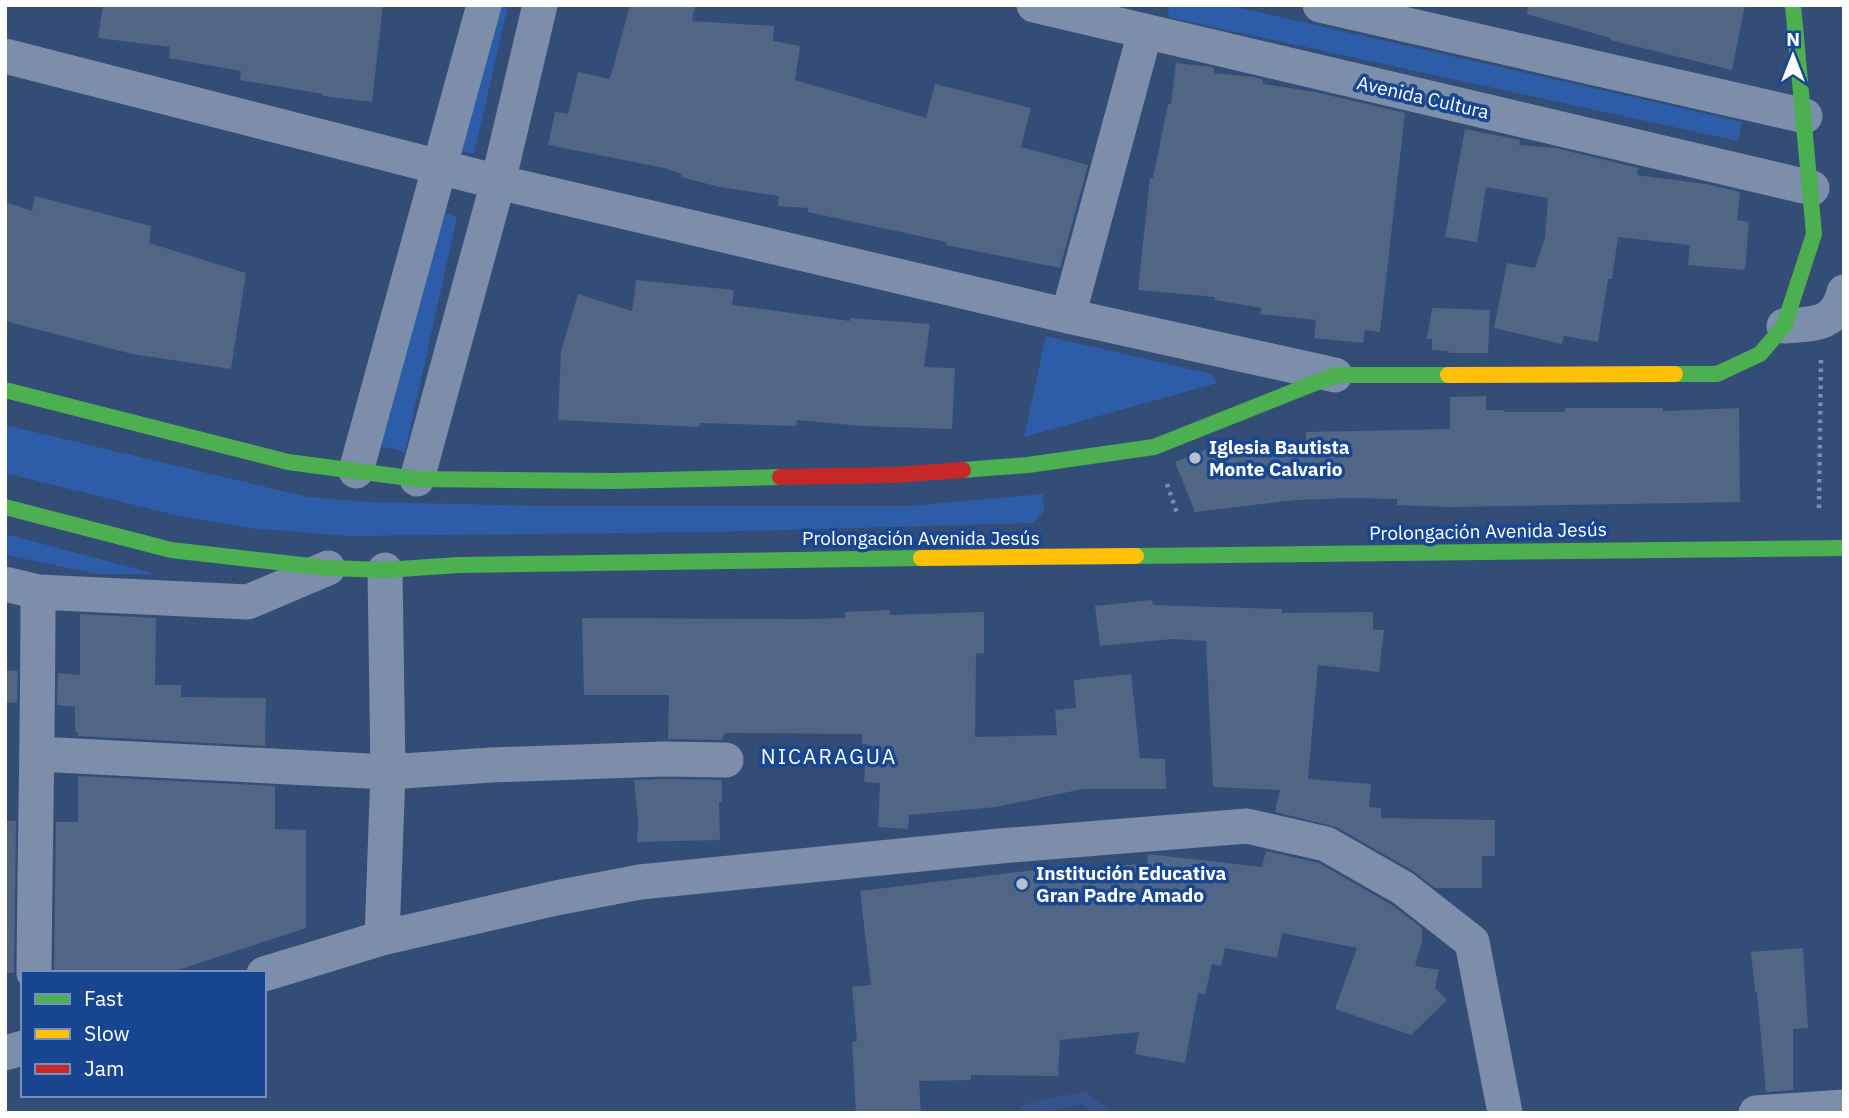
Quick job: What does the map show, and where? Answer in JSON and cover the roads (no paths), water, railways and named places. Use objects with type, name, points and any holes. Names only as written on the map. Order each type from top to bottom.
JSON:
[{"type":"street","points":[[356,471],[484,5]]},
{"type":"street","points":[[418,479],[498,182],[540,5]]},
{"type":"street","name":"Avenida Cultura","points":[[1034,5],[1812,188]]},
{"type":"street","points":[[1320,5],[1805,116]]},
{"type":"street","points":[[5,56],[439,168],[1068,316],[1335,375],[1717,374],[1760,354],[1784,326],[1814,234],[1812,188],[1793,5]]},
{"type":"street","points":[[1068,316],[1145,32]]},
{"type":"street","points":[[1784,326],[1821,323],[1840,308],[1844,292]]},
{"type":"street","points":[[5,390],[288,462],[418,479],[614,481],[894,475],[1027,465],[1154,447],[1335,375]]},
{"type":"street","name":"Prolongación Avenida Jesús","points":[[5,507],[171,550],[328,568],[385,570],[459,565],[732,560],[1844,548]]},
{"type":"street","points":[[5,584],[38,592],[248,602],[328,568]]},
{"type":"street","points":[[382,938],[388,772],[385,570]]},
{"type":"street","points":[[34,971],[20,835],[38,754],[38,592]]},
{"type":"street","points":[[38,754],[388,772],[624,760],[726,760]]},
{"type":"street","points":[[266,973],[382,938],[556,898],[640,882],[1000,846],[1247,826],[1326,844],[1403,888],[1472,942],[1505,1113]]},
{"type":"street","points":[[1756,1113],[1844,1107]]},
{"type":"waterway","points":[[1024,1113],[1032,1108],[1083,1098],[1103,1113]]},
{"type":"place","name":"Iglesia Bautista Monte Calvario","points":[[1195,458]]},
{"type":"place","name":"Institución Educativa Gran Padre Amado","points":[[1022,884]]},
{"type":"district","name":"NICARAGUA","points":[[829,757]]}]
